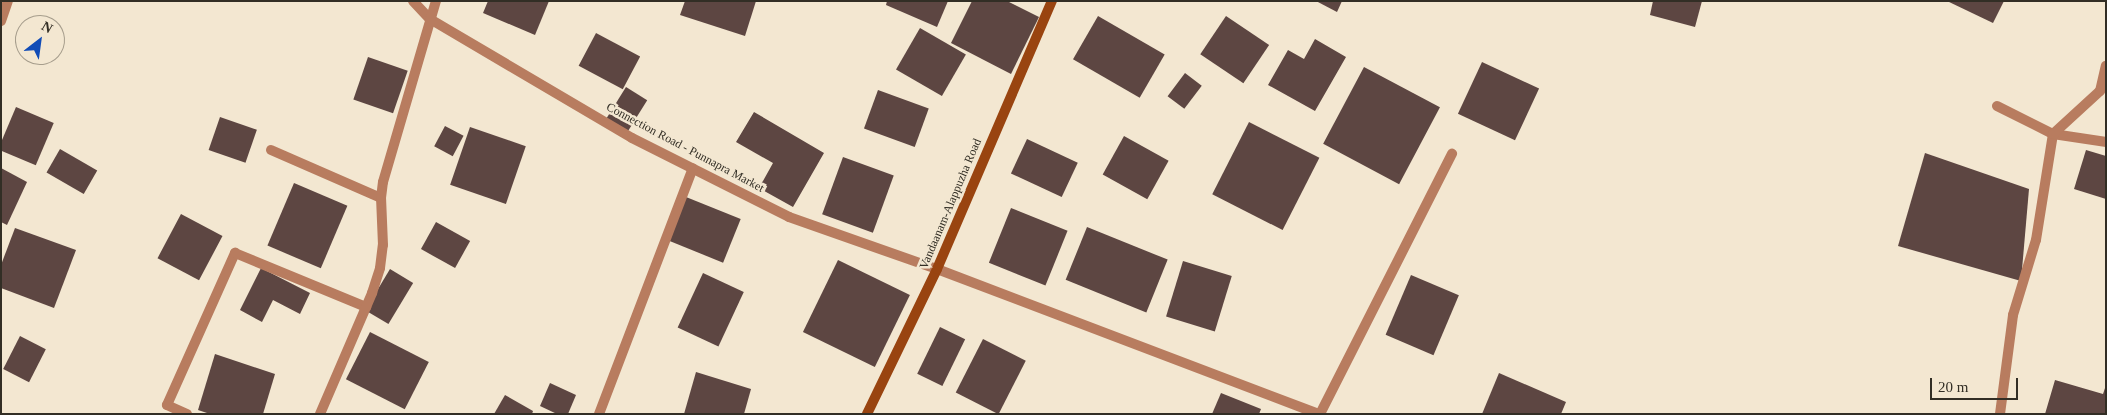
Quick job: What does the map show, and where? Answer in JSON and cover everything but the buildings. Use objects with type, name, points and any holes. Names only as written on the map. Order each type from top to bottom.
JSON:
[{"type":"main road","name":"Vandaanam-Alappuzha Road","points":[[867,414],[937,269],[1052,1]]},
{"type":"street","points":[[1,21],[8,1]]},
{"type":"street","name":"Connection Road - Punnapra Market","points":[[413,1],[430,19],[632,138],[789,217],[937,269],[1320,414]]},
{"type":"street","points":[[320,414],[366,307],[380,268],[383,245],[381,198],[383,182],[436,1]]},
{"type":"street","points":[[2000,414],[2013,314],[2036,240],[2053,134],[2100,91],[2106,66]]},
{"type":"street","points":[[1997,106],[2053,134],[2106,142]]},
{"type":"street","points":[[271,150],[381,198]]},
{"type":"street","points":[[1320,414],[1452,154]]},
{"type":"street","points":[[599,414],[693,168]]},
{"type":"street","points":[[187,414],[167,405],[235,253],[366,307]]}]
